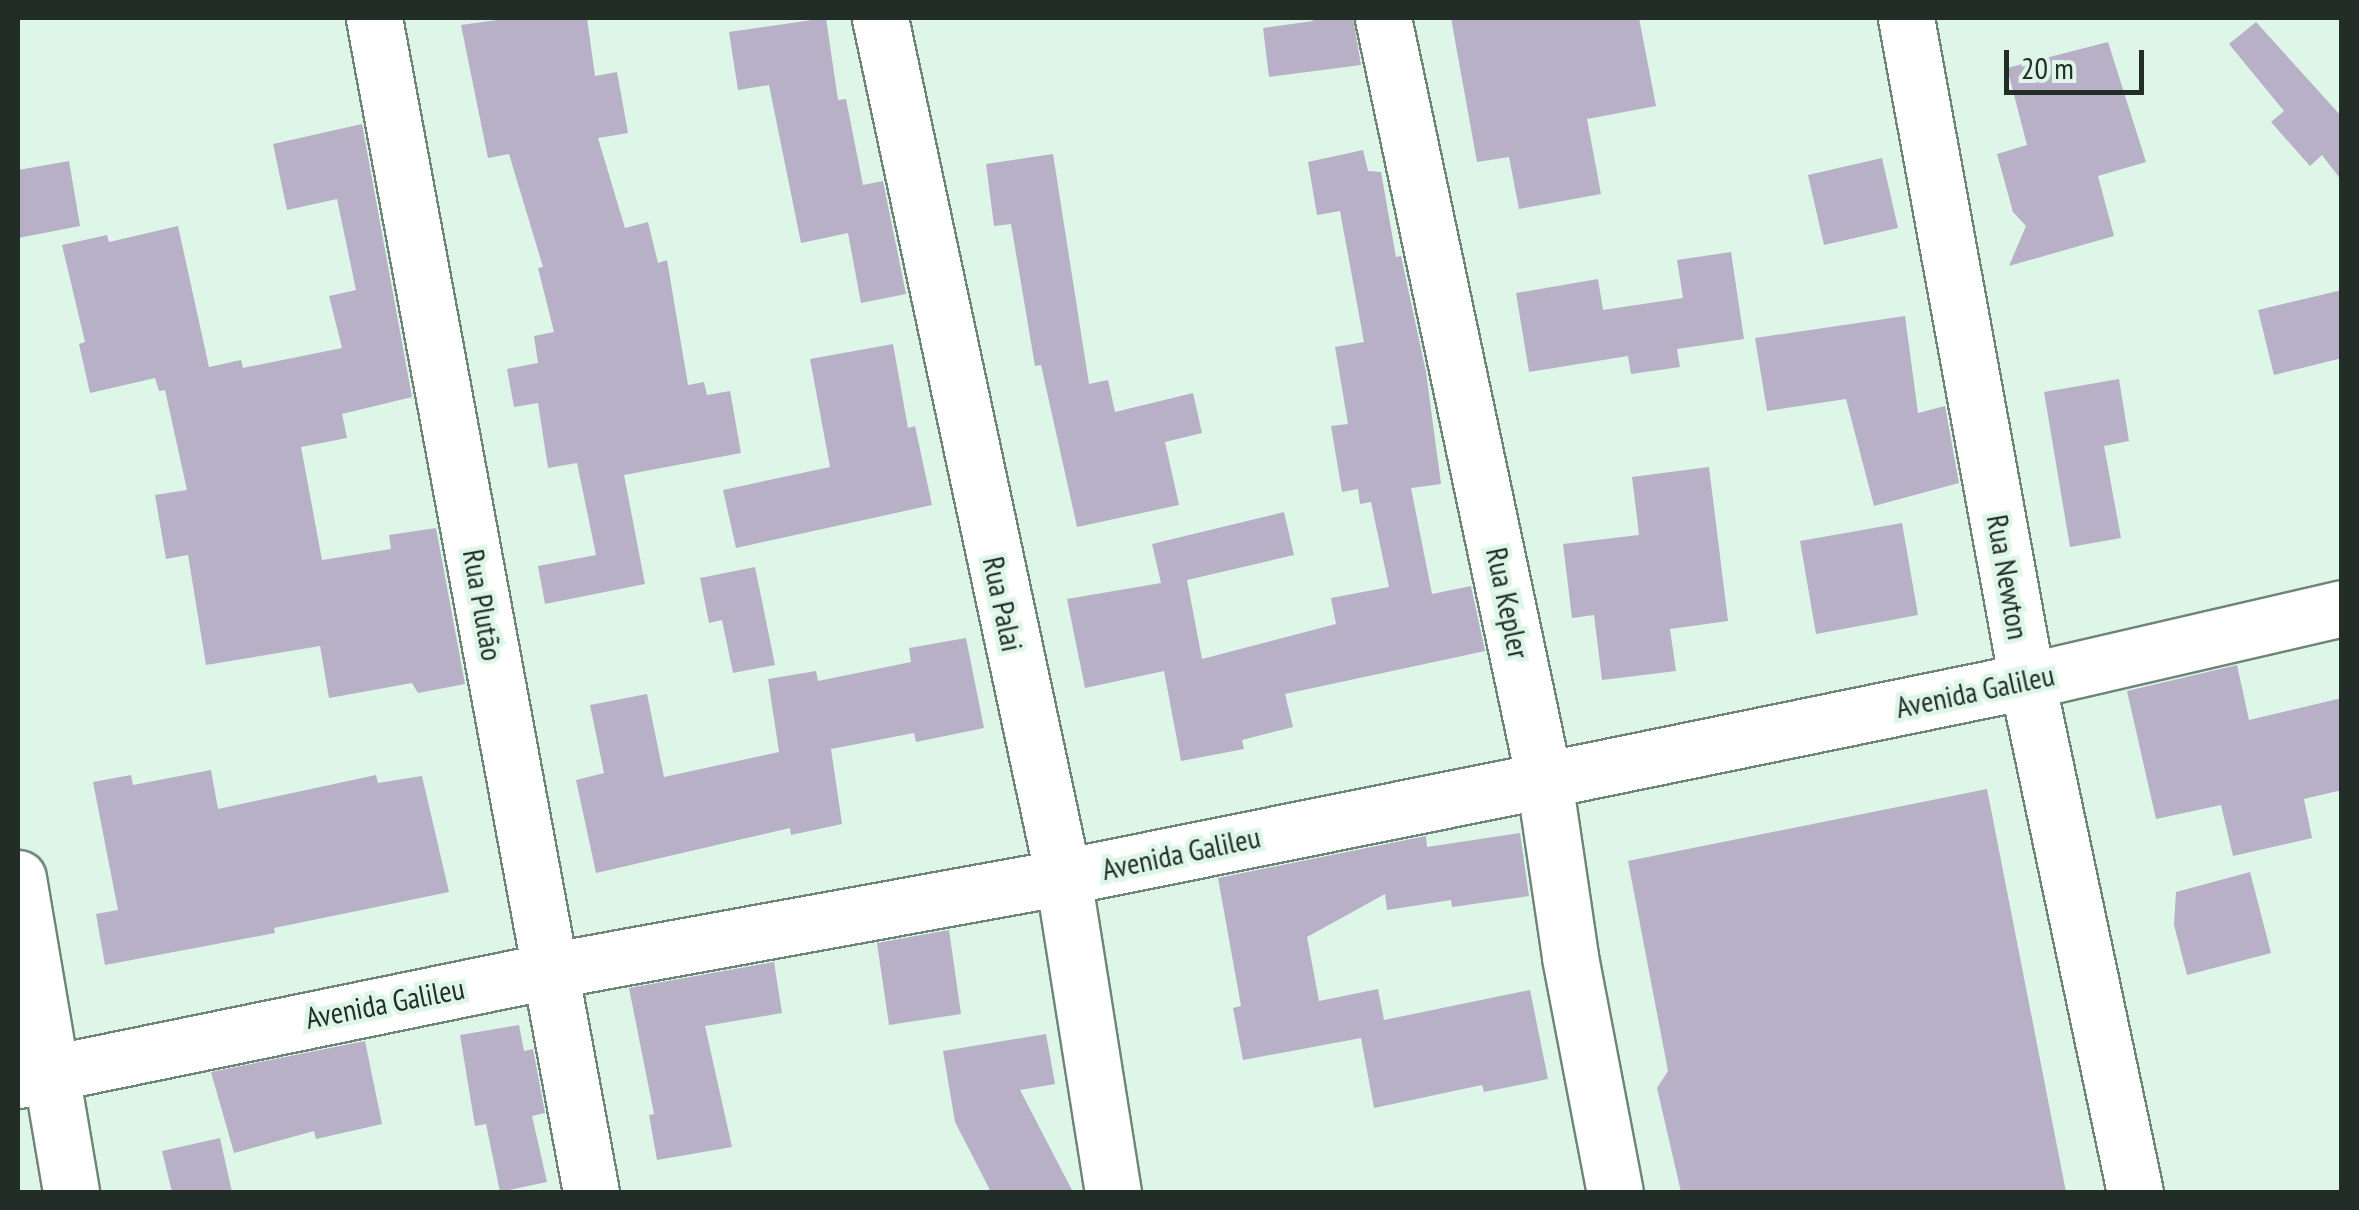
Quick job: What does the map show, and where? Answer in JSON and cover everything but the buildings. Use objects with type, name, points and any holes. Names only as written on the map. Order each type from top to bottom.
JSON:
[{"type":"street","name":"Rua Plutão","points":[[374,18],[591,1192]]},
{"type":"street","name":"Rua Palai","points":[[880,18],[1063,877],[1113,1192]]},
{"type":"street","name":"Rua Kepler","points":[[1382,18],[1544,780],[1570,957],[1615,1192]]},
{"type":"street","name":"Rua Newton","points":[[1906,18],[2027,681],[2135,1192]]},
{"type":"street","name":"Avenida Galileu","points":[[32,1076],[548,971],[1063,877],[1544,780],[2027,681],[2342,608]]},
{"type":"street","points":[[18,878],[32,1076],[71,1192]]}]
